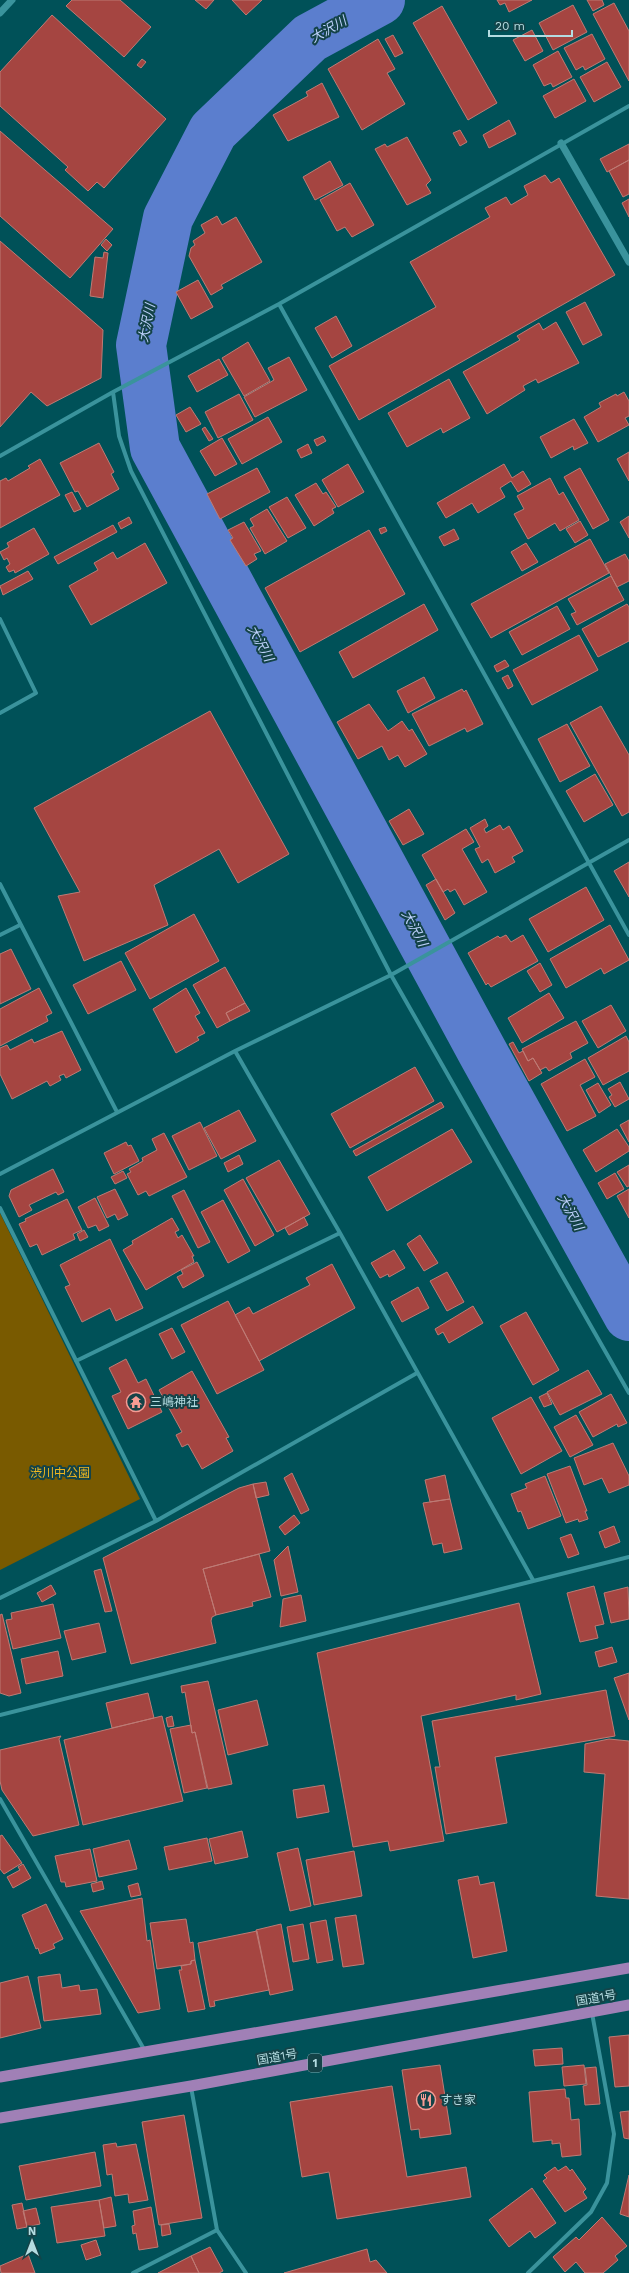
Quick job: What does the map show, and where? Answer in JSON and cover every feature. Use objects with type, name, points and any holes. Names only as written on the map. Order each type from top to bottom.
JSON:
[{"type":"highway","name":"国道1号","points":[[0,2077],[629,1968]]},
{"type":"highway","name":"国道1号","points":[[0,2118],[191,2086],[629,2005]]},
{"type":"street","points":[[0,13],[12,0]]},
{"type":"street","points":[[0,456],[179,356],[279,304],[629,106]]},
{"type":"street","points":[[561,144],[629,262]]},
{"type":"street","points":[[279,304],[629,935]]},
{"type":"street","points":[[113,392],[119,436],[131,471],[391,975],[629,1393]]},
{"type":"street","points":[[0,619],[36,693],[0,713]]},
{"type":"street","points":[[0,1174],[235,1051],[391,975],[629,840]]},
{"type":"street","points":[[0,884],[117,1112]]},
{"type":"street","points":[[0,935],[20,924]]},
{"type":"street","points":[[235,1051],[340,1233],[533,1580]]},
{"type":"street","points":[[0,1208],[156,1520]]},
{"type":"street","points":[[76,1361],[340,1233]]},
{"type":"street","points":[[0,1598],[156,1520],[417,1373]]},
{"type":"street","points":[[0,1715],[629,1557]]},
{"type":"street","points":[[0,1799],[145,2051]]},
{"type":"street","points":[[528,2273],[591,2212],[608,2183],[614,2134],[592,2012]]},
{"type":"street","points":[[191,2086],[218,2230],[246,2273]]},
{"type":"street","points":[[133,2273],[218,2230]]},
{"type":"green space","name":"渋川中公園","points":[[0,1213],[140,1499],[0,1570]]},
{"type":"building","points":[[72,0],[120,0],[151,27],[124,57],[66,6]]},
{"type":"building","points":[[195,0],[214,0],[206,9]]},
{"type":"building","points":[[232,0],[262,0],[246,15]]},
{"type":"building","points":[[497,0],[532,0],[509,12],[505,3],[500,5]]},
{"type":"building","points":[[587,0],[602,0],[604,5],[593,11]]},
{"type":"building","points":[[614,3],[629,31],[629,81],[593,14]]},
{"type":"building","points":[[573,5],[587,32],[553,50],[539,23]]},
{"type":"building","points":[[442,6],[497,103],[468,120],[413,23]]},
{"type":"building","points":[[52,15],[166,119],[104,188],[97,182],[88,191],[65,170],[68,167],[0,106],[0,72]]},
{"type":"building","points":[[532,30],[543,51],[525,61],[513,40]]},
{"type":"building","points":[[592,34],[605,59],[585,70],[583,66],[576,70],[564,48]]},
{"type":"building","points":[[393,35],[403,53],[395,57],[385,39]]},
{"type":"building","points":[[378,39],[395,69],[387,73],[405,104],[362,130],[328,69]]},
{"type":"building","points":[[558,51],[572,77],[553,87],[551,83],[544,86],[533,65]]},
{"type":"building","points":[[142,59],[146,62],[141,68],[137,65]]},
{"type":"building","points":[[607,62],[621,87],[594,102],[580,77]]},
{"type":"building","points":[[574,79],[586,101],[555,118],[543,96]]},
{"type":"building","points":[[322,83],[339,117],[288,141],[273,115],[308,96],[306,92]]},
{"type":"building","points":[[509,120],[516,134],[489,148],[483,135]]},
{"type":"building","points":[[460,130],[467,142],[460,146],[453,133]]},
{"type":"building","points":[[0,131],[113,229],[70,278],[0,216]]},
{"type":"building","points":[[407,137],[431,180],[426,185],[431,193],[407,205],[375,149],[385,144],[387,147]]},
{"type":"building","points":[[629,144],[629,160],[607,172],[600,159]]},
{"type":"building","points":[[629,160],[629,194],[623,197],[609,171]]},
{"type":"building","points":[[330,161],[343,185],[315,200],[303,177]]},
{"type":"building","points":[[545,175],[551,183],[559,178],[615,275],[359,420],[329,366],[436,307],[410,262],[490,217],[485,208],[506,197],[511,205],[528,195],[524,186]]},
{"type":"building","points":[[350,183],[374,225],[352,237],[345,227],[337,231],[320,200]]},
{"type":"building","points":[[629,199],[629,217],[622,203]]},
{"type":"building","points":[[217,216],[222,225],[236,217],[262,262],[221,285],[223,288],[211,295],[189,256],[191,248],[195,245],[193,241],[205,233],[201,225]]},
{"type":"building","points":[[106,239],[112,245],[107,251],[101,245]]},
{"type":"building","points":[[0,241],[103,330],[101,378],[47,406],[31,392],[0,427]]},
{"type":"building","points":[[104,252],[108,253],[103,298],[90,296],[95,257],[103,258]]},
{"type":"building","points":[[198,280],[213,307],[191,319],[176,292]]},
{"type":"building","points":[[585,302],[602,335],[583,345],[566,312]]},
{"type":"building","points":[[336,316],[352,346],[332,358],[315,328]]},
{"type":"building","points":[[556,322],[579,363],[538,383],[536,379],[523,386],[525,390],[487,414],[463,372],[520,340],[517,336],[539,323],[543,330]]},
{"type":"building","points":[[248,342],[270,381],[244,396],[222,358]]},
{"type":"building","points":[[289,357],[307,390],[255,417],[244,397],[274,380],[268,368]]},
{"type":"building","points":[[219,359],[228,375],[197,392],[188,376]]},
{"type":"building","points":[[449,379],[470,418],[443,433],[441,428],[407,447],[388,413]]},
{"type":"building","points":[[624,392],[629,401],[629,416],[625,418],[629,425],[598,442],[584,417],[601,407],[599,403],[616,394],[617,396]]},
{"type":"building","points":[[239,394],[253,420],[218,438],[205,412]]},
{"type":"building","points":[[190,407],[201,424],[186,432],[176,415]]},
{"type":"building","points":[[268,417],[282,442],[242,464],[228,439]]},
{"type":"building","points":[[574,419],[588,443],[574,450],[573,446],[551,458],[540,437]]},
{"type":"building","points":[[205,427],[213,439],[209,441],[202,429]]},
{"type":"building","points":[[323,436],[326,441],[317,446],[314,440]]},
{"type":"building","points":[[222,438],[237,464],[215,476],[200,451]]},
{"type":"building","points":[[99,443],[114,472],[111,474],[119,489],[87,507],[78,491],[75,492],[60,463]]},
{"type":"building","points":[[308,444],[312,453],[301,458],[297,450]]},
{"type":"building","points":[[629,452],[629,481],[617,459]]},
{"type":"building","points":[[40,459],[60,495],[0,528],[0,481],[6,478],[8,481],[30,468],[28,466]]},
{"type":"building","points":[[348,464],[364,492],[338,507],[322,480]]},
{"type":"building","points":[[504,464],[512,478],[523,471],[531,484],[518,492],[511,481],[500,488],[505,497],[478,513],[472,503],[446,518],[437,503]]},
{"type":"building","points":[[257,468],[270,492],[220,519],[207,494]]},
{"type":"building","points":[[580,468],[609,520],[593,529],[564,477]]},
{"type":"building","points":[[550,478],[559,495],[563,492],[579,520],[560,531],[555,523],[528,539],[514,514],[524,509],[517,496]]},
{"type":"building","points":[[316,483],[323,494],[326,492],[336,507],[332,509],[334,513],[314,526],[295,495]]},
{"type":"building","points":[[72,492],[81,509],[74,512],[65,495]]},
{"type":"building","points":[[287,497],[306,528],[288,538],[269,507]]},
{"type":"building","points":[[267,509],[287,541],[265,554],[250,528],[254,526],[250,519]]},
{"type":"building","points":[[629,516],[629,538],[620,522]]},
{"type":"building","points":[[129,517],[132,523],[121,529],[118,523]]},
{"type":"building","points":[[580,521],[588,535],[575,543],[566,529]]},
{"type":"building","points":[[244,522],[261,551],[254,554],[257,559],[246,566],[230,540],[233,538],[228,530]]},
{"type":"building","points":[[113,525],[117,532],[58,564],[54,557]]},
{"type":"building","points":[[385,527],[387,531],[381,534],[379,529]]},
{"type":"building","points":[[34,528],[49,554],[15,573],[14,570],[9,572],[6,567],[10,564],[7,558],[4,560],[0,552],[9,547],[7,543]]},
{"type":"building","points":[[454,529],[459,539],[444,546],[439,537]]},
{"type":"building","points":[[369,530],[405,594],[300,652],[265,588]]},
{"type":"building","points":[[590,539],[609,573],[491,638],[471,604]]},
{"type":"building","points":[[145,543],[167,583],[91,625],[69,586],[98,570],[94,563],[113,552],[117,559]]},
{"type":"building","points":[[526,543],[538,562],[522,571],[511,552]]},
{"type":"building","points":[[625,554],[629,561],[629,581],[617,587],[605,564]]},
{"type":"building","points":[[28,571],[33,579],[3,595],[0,586]]},
{"type":"building","points":[[611,576],[624,600],[577,625],[571,614],[576,612],[568,599]]},
{"type":"building","points":[[424,604],[438,630],[353,678],[339,652]]},
{"type":"building","points":[[627,604],[629,607],[629,641],[598,657],[582,629]]},
{"type":"building","points":[[557,606],[570,629],[522,655],[509,632]]},
{"type":"building","points":[[579,635],[598,670],[532,705],[513,670]]},
{"type":"building","points":[[505,660],[509,666],[497,672],[494,666]]},
{"type":"building","points":[[508,675],[513,686],[508,689],[502,678]]},
{"type":"building","points":[[424,677],[435,698],[408,713],[397,691]]},
{"type":"building","points":[[462,689],[464,692],[466,690],[483,724],[467,732],[465,728],[429,746],[412,714]]},
{"type":"building","points":[[369,704],[388,731],[402,721],[409,731],[412,729],[427,754],[405,767],[398,755],[389,760],[382,746],[358,759],[337,722]]},
{"type":"building","points":[[601,706],[629,755],[629,812],[622,816],[570,723]]},
{"type":"building","points":[[210,711],[289,854],[238,883],[219,849],[154,885],[168,925],[84,961],[58,896],[80,892],[34,808]]},
{"type":"building","points":[[567,724],[590,766],[560,782],[538,739]]},
{"type":"building","points":[[595,774],[613,805],[584,822],[566,791]]},
{"type":"building","points":[[409,809],[424,834],[403,845],[389,821]]},
{"type":"building","points":[[485,819],[488,826],[484,829],[486,833],[500,825],[503,830],[509,826],[523,851],[512,857],[515,862],[495,873],[488,859],[482,863],[475,849],[480,847],[470,828]]},
{"type":"building","points":[[466,829],[474,842],[462,849],[487,892],[464,905],[455,889],[450,892],[448,889],[443,892],[422,855]]},
{"type":"building","points":[[629,862],[629,897],[614,871]]},
{"type":"building","points":[[436,879],[455,913],[445,920],[426,885]]},
{"type":"building","points":[[586,887],[604,920],[548,952],[529,919]]},
{"type":"building","points":[[194,914],[219,961],[150,999],[125,953]]},
{"type":"building","points":[[610,925],[629,960],[604,974],[601,968],[566,988],[550,959]]},
{"type":"building","points":[[506,935],[511,942],[523,935],[538,961],[491,987],[488,983],[486,985],[468,953],[498,936],[500,938]]},
{"type":"building","points":[[11,949],[31,989],[0,1004],[0,954]]},
{"type":"building","points":[[121,961],[136,990],[88,1014],[73,985]]},
{"type":"building","points":[[540,963],[552,985],[540,992],[527,971]]},
{"type":"building","points":[[225,967],[245,1003],[226,1013],[230,1021],[217,1028],[193,985]]},
{"type":"building","points":[[39,988],[52,1013],[46,1016],[48,1021],[0,1046],[0,1009]]},
{"type":"building","points":[[186,988],[200,1013],[195,1016],[205,1033],[197,1037],[199,1040],[176,1053],[153,1009]]},
{"type":"building","points":[[549,993],[564,1018],[522,1043],[508,1018]]},
{"type":"building","points":[[245,1003],[250,1011],[230,1021],[226,1013]]},
{"type":"building","points":[[611,1005],[626,1031],[598,1048],[582,1021]]},
{"type":"building","points":[[576,1021],[588,1043],[570,1053],[572,1058],[549,1071],[546,1067],[540,1070],[533,1058],[528,1061],[522,1049]]},
{"type":"building","points":[[62,1031],[81,1070],[66,1078],[64,1074],[59,1076],[61,1080],[50,1086],[47,1081],[12,1099],[0,1074],[0,1048],[7,1045],[10,1050],[32,1039],[34,1043]]},
{"type":"building","points":[[626,1036],[629,1042],[629,1071],[603,1085],[588,1058]]},
{"type":"building","points":[[513,1042],[519,1053],[523,1051],[528,1061],[533,1058],[542,1073],[529,1081],[509,1044]]},
{"type":"building","points":[[585,1059],[595,1077],[580,1085],[596,1116],[567,1131],[541,1084]]},
{"type":"building","points":[[415,1067],[434,1101],[350,1148],[331,1114]]},
{"type":"building","points":[[620,1082],[629,1099],[615,1107],[609,1097],[612,1095],[608,1089]]},
{"type":"building","points":[[598,1083],[611,1105],[599,1113],[586,1090]]},
{"type":"building","points":[[441,1102],[444,1107],[356,1156],[353,1151]]},
{"type":"building","points":[[239,1110],[256,1141],[221,1159],[204,1128]]},
{"type":"building","points":[[629,1120],[629,1142],[620,1125]]},
{"type":"building","points":[[200,1122],[217,1156],[189,1170],[172,1136]]},
{"type":"building","points":[[452,1129],[472,1162],[387,1211],[368,1177]]},
{"type":"building","points":[[617,1129],[629,1147],[629,1151],[596,1172],[583,1150]]},
{"type":"building","points":[[164,1133],[187,1177],[149,1196],[146,1191],[138,1195],[127,1174],[131,1172],[129,1169],[143,1161],[142,1158],[157,1150],[152,1139]]},
{"type":"building","points":[[126,1142],[128,1146],[131,1145],[139,1161],[114,1174],[104,1153]]},
{"type":"building","points":[[239,1155],[243,1164],[228,1172],[224,1163]]},
{"type":"building","points":[[279,1160],[310,1214],[277,1232],[246,1178]]},
{"type":"building","points":[[629,1165],[629,1186],[627,1187],[617,1172]]},
{"type":"building","points":[[53,1169],[64,1192],[58,1195],[56,1192],[29,1205],[32,1210],[19,1217],[9,1196],[11,1190]]},
{"type":"building","points":[[123,1171],[127,1178],[115,1184],[111,1177]]},
{"type":"building","points":[[615,1173],[624,1189],[607,1199],[598,1183]]},
{"type":"building","points":[[243,1179],[274,1235],[255,1246],[224,1190]]},
{"type":"building","points":[[115,1189],[128,1215],[118,1220],[115,1214],[107,1218],[97,1197]]},
{"type":"building","points":[[629,1189],[629,1218],[617,1196]]},
{"type":"building","points":[[184,1190],[210,1242],[198,1248],[172,1196]]},
{"type":"building","points":[[95,1198],[109,1226],[99,1231],[96,1225],[88,1228],[78,1207]]},
{"type":"building","points":[[67,1199],[82,1230],[73,1234],[75,1239],[42,1255],[37,1244],[30,1247],[19,1224],[26,1221],[25,1219]]},
{"type":"building","points":[[223,1200],[250,1251],[228,1263],[201,1212]]},
{"type":"building","points":[[304,1217],[308,1225],[289,1235],[285,1228]]},
{"type":"building","points":[[172,1218],[179,1230],[175,1232],[178,1238],[182,1235],[194,1256],[192,1256],[194,1262],[146,1290],[123,1250],[133,1244],[132,1241]]},
{"type":"building","points":[[84,1230],[88,1237],[80,1241],[77,1234]]},
{"type":"building","points":[[420,1235],[438,1263],[424,1271],[407,1244]]},
{"type":"building","points":[[110,1239],[143,1308],[116,1321],[110,1308],[82,1322],[65,1287],[70,1285],[60,1265]]},
{"type":"building","points":[[394,1250],[405,1268],[389,1277],[388,1274],[380,1278],[371,1263]]},
{"type":"building","points":[[197,1262],[204,1276],[183,1288],[177,1277],[183,1274],[181,1270]]},
{"type":"building","points":[[332,1264],[355,1308],[259,1361],[235,1315],[249,1307],[253,1314],[310,1285],[306,1278]]},
{"type":"building","points":[[447,1272],[464,1302],[447,1311],[430,1281]]},
{"type":"building","points":[[418,1287],[429,1308],[402,1322],[391,1302]]},
{"type":"building","points":[[228,1301],[264,1370],[217,1394],[181,1325]]},
{"type":"building","points":[[473,1306],[483,1323],[449,1343],[443,1332],[438,1335],[435,1329]]},
{"type":"building","points":[[526,1312],[559,1370],[533,1385],[500,1326]]},
{"type":"building","points":[[172,1328],[185,1352],[172,1359],[159,1334]]},
{"type":"building","points":[[126,1359],[138,1383],[146,1379],[162,1412],[128,1429],[112,1396],[121,1392],[109,1368]]},
{"type":"building","points":[[588,1370],[602,1394],[560,1415],[547,1392]]},
{"type":"building","points":[[192,1371],[229,1437],[226,1438],[233,1451],[202,1469],[188,1444],[182,1447],[176,1435],[182,1432],[159,1390]]},
{"type":"building","points":[[547,1393],[552,1404],[544,1407],[539,1397]]},
{"type":"building","points":[[611,1394],[627,1423],[618,1427],[617,1424],[593,1437],[579,1412]]},
{"type":"building","points":[[531,1397],[562,1451],[521,1474],[492,1418]]},
{"type":"building","points":[[576,1415],[593,1445],[570,1457],[554,1427]]},
{"type":"building","points":[[613,1443],[629,1476],[629,1485],[609,1493],[602,1478],[584,1485],[574,1458]]},
{"type":"building","points":[[570,1466],[587,1511],[585,1511],[588,1519],[579,1522],[578,1519],[566,1523],[547,1474]]},
{"type":"building","points":[[292,1473],[309,1510],[301,1514],[284,1478]]},
{"type":"building","points":[[445,1475],[450,1499],[430,1502],[425,1480]]},
{"type":"building","points":[[545,1476],[561,1516],[528,1529],[521,1511],[518,1512],[511,1494],[527,1488],[525,1484]]},
{"type":"building","points":[[266,1482],[269,1495],[256,1498],[253,1484]]},
{"type":"building","points":[[253,1484],[270,1551],[203,1569],[216,1615],[212,1617],[211,1621],[216,1643],[131,1664],[103,1558],[239,1488]]},
{"type":"building","points":[[450,1499],[462,1549],[444,1553],[442,1543],[433,1545],[423,1503]]},
{"type":"building","points":[[294,1515],[300,1523],[285,1535],[279,1527]]},
{"type":"building","points":[[614,1526],[620,1542],[605,1548],[599,1532]]},
{"type":"building","points":[[571,1534],[579,1554],[568,1558],[560,1538]]},
{"type":"building","points":[[288,1546],[298,1592],[281,1596],[274,1560]]},
{"type":"building","points":[[259,1554],[271,1597],[252,1602],[253,1606],[216,1615],[203,1569]]},
{"type":"building","points":[[101,1569],[112,1611],[105,1612],[94,1571]]},
{"type":"building","points":[[51,1585],[56,1594],[42,1602],[37,1593]]},
{"type":"building","points":[[594,1586],[604,1624],[595,1626],[598,1638],[580,1642],[567,1593]]},
{"type":"building","points":[[628,1587],[629,1619],[611,1623],[604,1593]]},
{"type":"building","points":[[301,1595],[306,1621],[280,1627],[283,1599]]},
{"type":"building","points":[[519,1603],[541,1694],[516,1700],[516,1695],[421,1716],[444,1841],[390,1851],[388,1841],[353,1847],[317,1653]]},
{"type":"building","points":[[53,1604],[61,1638],[13,1649],[6,1620],[12,1619],[11,1613]]},
{"type":"building","points":[[2,1614],[21,1693],[9,1696],[0,1693],[0,1615]]},
{"type":"building","points":[[99,1623],[106,1652],[72,1660],[64,1631]]},
{"type":"building","points":[[612,1647],[617,1662],[599,1667],[595,1652]]},
{"type":"building","points":[[58,1651],[63,1676],[26,1684],[21,1659]]},
{"type":"building","points":[[629,1673],[629,1720],[614,1678]]},
{"type":"building","points":[[208,1681],[232,1784],[208,1789],[195,1732],[192,1733],[185,1692],[182,1693],[181,1686]]},
{"type":"building","points":[[606,1690],[615,1736],[495,1757],[507,1823],[446,1834],[435,1767],[440,1767],[432,1721]]},
{"type":"building","points":[[148,1693],[154,1718],[112,1728],[106,1703]]},
{"type":"building","points":[[257,1700],[268,1745],[228,1755],[218,1710]]},
{"type":"building","points":[[162,1716],[183,1801],[83,1825],[64,1740]]},
{"type":"building","points":[[172,1716],[174,1726],[168,1727],[166,1718]]},
{"type":"building","points":[[191,1725],[192,1733],[195,1732],[207,1788],[184,1793],[170,1729]]},
{"type":"building","points":[[61,1736],[59,1739],[79,1825],[33,1836],[2,1790],[0,1781],[0,1750]]},
{"type":"building","points":[[609,1739],[629,1741],[629,1899],[596,1896],[605,1774],[584,1772],[585,1744]]},
{"type":"building","points":[[324,1785],[329,1812],[297,1818],[293,1790]]},
{"type":"building","points":[[242,1831],[248,1857],[215,1864],[209,1839]]},
{"type":"building","points":[[2,1835],[22,1863],[4,1874],[0,1869],[0,1836]]},
{"type":"building","points":[[207,1838],[212,1861],[169,1870],[164,1847]]},
{"type":"building","points":[[129,1840],[137,1869],[99,1877],[93,1849]]},
{"type":"building","points":[[298,1848],[311,1906],[290,1911],[277,1853]]},
{"type":"building","points":[[90,1849],[97,1881],[66,1887],[65,1882],[61,1882],[55,1856]]},
{"type":"building","points":[[354,1851],[362,1896],[314,1905],[306,1860]]},
{"type":"building","points":[[23,1864],[31,1878],[13,1888],[7,1877],[20,1870],[18,1867]]},
{"type":"building","points":[[478,1876],[480,1885],[494,1882],[507,1951],[473,1958],[458,1880]]},
{"type":"building","points":[[102,1881],[104,1889],[93,1892],[91,1884]]},
{"type":"building","points":[[138,1883],[141,1895],[131,1897],[128,1886]]},
{"type":"building","points":[[142,1898],[147,1941],[150,1940],[160,2009],[138,2013],[80,1911]]},
{"type":"building","points":[[46,1904],[63,1939],[53,1944],[55,1948],[40,1954],[38,1948],[36,1949],[22,1915]]},
{"type":"building","points":[[356,1915],[364,1964],[343,1967],[335,1918]]},
{"type":"building","points":[[186,1919],[190,1943],[193,1942],[195,1960],[191,1961],[191,1964],[157,1969],[150,1923]]},
{"type":"building","points":[[326,1920],[333,1960],[317,1963],[310,1923]]},
{"type":"building","points":[[281,1924],[293,1990],[270,1995],[256,1930]]},
{"type":"building","points":[[303,1924],[309,1959],[293,1962],[287,1927]]},
{"type":"building","points":[[257,1931],[269,1990],[214,2001],[215,2006],[210,2007],[198,1943]]},
{"type":"building","points":[[195,1960],[205,2009],[188,2012],[179,1970],[182,1970],[181,1966],[191,1964],[191,1961]]},
{"type":"building","points":[[60,1974],[62,1988],[79,1985],[80,1991],[97,1989],[101,2014],[44,2021],[38,1977]]},
{"type":"building","points":[[28,1976],[41,2028],[0,2038],[0,1983]]},
{"type":"building","points":[[629,2035],[629,2086],[615,2087],[609,2037]]},
{"type":"building","points":[[562,2048],[563,2064],[535,2066],[533,2050]]},
{"type":"building","points":[[440,2065],[451,2134],[420,2138],[419,2129],[411,2130],[402,2070]]},
{"type":"building","points":[[584,2065],[586,2084],[564,2086],[562,2067]]},
{"type":"building","points":[[596,2067],[600,2104],[585,2105],[583,2086],[587,2085],[585,2068]]},
{"type":"building","points":[[392,2086],[407,2177],[466,2167],[471,2197],[337,2219],[329,2172],[302,2177],[290,2102]]},
{"type":"building","points":[[565,2089],[566,2098],[569,2098],[571,2120],[579,2119],[581,2155],[562,2157],[560,2143],[552,2144],[552,2140],[533,2142],[529,2092]]},
{"type":"building","points":[[629,2111],[629,2139],[624,2138],[620,2112]]},
{"type":"building","points":[[184,2115],[202,2218],[159,2225],[142,2122]]},
{"type":"building","points":[[116,2143],[117,2147],[136,2144],[148,2200],[129,2203],[128,2194],[115,2196],[112,2174],[107,2175],[103,2145]]},
{"type":"building","points":[[95,2152],[101,2186],[26,2200],[19,2166]]},
{"type":"building","points":[[566,2166],[570,2171],[572,2169],[586,2189],[583,2192],[587,2198],[565,2212],[543,2181],[547,2178],[544,2175],[555,2167],[558,2171]]},
{"type":"building","points":[[629,2175],[629,2217],[620,2214]]},
{"type":"building","points":[[532,2188],[556,2223],[535,2238],[530,2231],[509,2247],[489,2220]]},
{"type":"building","points":[[111,2197],[116,2226],[104,2228],[99,2200]]},
{"type":"building","points":[[99,2200],[105,2236],[57,2243],[51,2207]]},
{"type":"building","points":[[22,2203],[27,2227],[17,2229],[12,2205]]},
{"type":"building","points":[[151,2207],[158,2247],[139,2250],[136,2233],[133,2234],[132,2226],[135,2225],[133,2211]]},
{"type":"building","points":[[36,2208],[40,2224],[27,2227],[23,2211]]},
{"type":"building","points":[[602,2217],[627,2246],[615,2256],[618,2260],[603,2273],[585,2273],[576,2262],[565,2272],[553,2257],[576,2237],[579,2240]]},
{"type":"building","points":[[169,2224],[171,2234],[162,2236],[161,2225]]},
{"type":"building","points":[[96,2240],[101,2255],[86,2260],[81,2245]]},
{"type":"building","points":[[210,2247],[223,2271],[219,2273],[199,2273],[191,2256]]},
{"type":"building","points":[[367,2249],[370,2262],[376,2260],[387,2273],[284,2273]]},
{"type":"building","points":[[28,2254],[35,2273],[1,2273],[0,2266]]},
{"type":"building","points":[[191,2256],[199,2273],[158,2273]]},
{"type":"waterway","name":"大沢川","points":[[380,0],[310,38],[213,131],[168,218],[141,345],[155,448],[483,1053],[629,1316]]},
{"type":"place","name":"三嶋神社","points":[[136,1402]]},
{"type":"place","name":"すき家","points":[[426,2100]]}]
